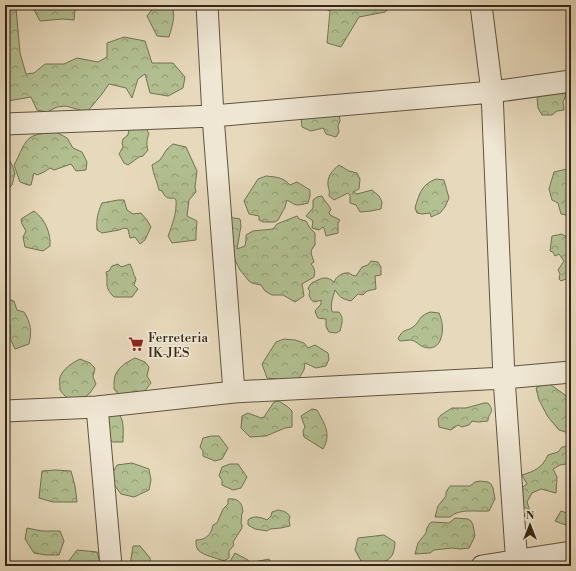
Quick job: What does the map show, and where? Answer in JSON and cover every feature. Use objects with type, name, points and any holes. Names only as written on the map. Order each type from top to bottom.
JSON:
[{"type":"street","points":[[207,5],[213,116],[234,392]]},
{"type":"street","points":[[481,5],[492,92],[504,378],[517,563]]},
{"type":"street","points":[[5,124],[213,116],[492,92],[571,81]]},
{"type":"street","points":[[5,412],[97,407],[234,392],[504,378],[571,372]]},
{"type":"street","points":[[97,407],[111,566]]},
{"type":"street","points":[[482,566],[517,563],[571,552]]},
{"type":"green space","points":[[5,5],[12,5],[16,8],[20,53],[26,74],[34,73],[45,64],[64,64],[77,58],[98,62],[107,57],[107,43],[124,37],[145,41],[152,63],[173,63],[185,77],[183,88],[168,96],[150,93],[145,74],[138,79],[132,98],[126,88],[109,84],[87,112],[66,106],[57,107],[47,112],[37,110],[31,97],[8,101],[5,99]]},
{"type":"green space","points":[[30,5],[83,5],[75,10],[74,20],[63,19],[40,21]]},
{"type":"green space","points":[[172,5],[174,14],[169,37],[157,36],[147,16],[154,7]]},
{"type":"green space","points":[[316,5],[393,5],[385,12],[359,17],[341,47],[327,43],[330,11]]},
{"type":"green space","points":[[562,88],[566,95],[563,102],[564,110],[557,111],[552,115],[542,115],[538,108],[537,96]]},
{"type":"green space","points":[[339,114],[339,132],[336,137],[326,134],[323,128],[311,131],[302,127],[301,118]]},
{"type":"green space","points":[[129,128],[146,128],[149,134],[147,142],[148,150],[143,156],[139,157],[128,165],[124,163],[119,154],[123,147],[123,139],[128,135]]},
{"type":"green space","points":[[56,132],[67,138],[73,148],[82,152],[87,162],[86,170],[76,171],[71,164],[54,170],[50,168],[37,175],[34,173],[31,185],[20,182],[14,165],[27,141],[36,135]]},
{"type":"green space","points":[[173,144],[186,147],[197,171],[195,187],[196,192],[189,200],[187,216],[197,221],[196,240],[172,243],[168,236],[175,214],[176,200],[174,198],[166,197],[162,191],[159,190],[152,165],[160,160],[167,149]]},
{"type":"green space","points":[[5,152],[15,173],[12,185],[5,192]]},
{"type":"green space","points":[[339,165],[349,171],[357,173],[360,179],[359,189],[353,192],[357,194],[372,190],[379,196],[382,202],[381,209],[360,212],[356,205],[350,203],[350,195],[348,193],[334,200],[329,196],[329,177]]},
{"type":"green space","points":[[571,168],[571,216],[561,214],[558,203],[552,200],[549,189],[554,172]]},
{"type":"green space","points":[[266,176],[282,179],[290,185],[297,182],[310,190],[308,203],[297,205],[287,200],[278,220],[275,222],[263,222],[259,220],[259,216],[249,214],[244,201],[258,179]]},
{"type":"green space","points":[[436,179],[444,180],[449,198],[445,207],[440,213],[431,217],[430,213],[417,213],[415,208],[422,190],[427,184]]},
{"type":"green space","points":[[322,196],[331,210],[329,212],[330,215],[340,220],[338,223],[338,233],[326,236],[323,227],[319,230],[312,228],[313,221],[306,216],[313,208],[313,200]]},
{"type":"green space","points":[[124,200],[127,210],[133,214],[141,213],[151,227],[145,240],[140,244],[135,237],[130,238],[128,229],[124,228],[102,233],[97,230],[99,209],[102,203]]},
{"type":"green space","points":[[34,211],[44,222],[48,231],[50,246],[43,251],[25,247],[23,237],[26,231],[21,219]]},
{"type":"green space","points":[[297,216],[299,219],[306,221],[315,233],[315,245],[311,253],[314,262],[311,264],[315,273],[314,277],[302,284],[304,296],[295,302],[283,295],[272,295],[265,291],[261,285],[249,281],[240,270],[233,256],[234,250],[228,251],[213,238],[211,229],[215,228],[228,217],[240,219],[241,226],[237,249],[245,246],[246,235],[253,231],[273,229],[277,224]]},
{"type":"green space","points":[[562,234],[571,240],[571,277],[561,281],[559,279],[560,274],[558,270],[564,261],[559,254],[555,256],[553,252],[550,251],[552,236]]},
{"type":"green space","points":[[371,261],[378,262],[381,267],[381,275],[375,276],[376,289],[367,291],[363,295],[358,294],[351,301],[338,295],[335,290],[331,309],[332,312],[339,312],[342,316],[342,323],[340,331],[336,333],[329,332],[326,327],[326,319],[318,318],[316,314],[315,311],[321,304],[321,300],[315,302],[311,300],[309,295],[310,291],[308,289],[310,285],[313,282],[324,278],[328,278],[334,282],[336,278],[344,273],[349,273],[356,276],[362,267],[368,265]]},
{"type":"green space","points":[[118,264],[121,267],[130,264],[131,266],[136,279],[134,285],[138,289],[132,297],[114,297],[107,287],[106,272],[109,271],[112,266]]},
{"type":"green space","points":[[5,298],[14,301],[17,310],[24,312],[30,327],[29,344],[15,349],[10,338],[10,325],[5,321]]},
{"type":"green space","points":[[430,312],[439,313],[442,322],[442,335],[437,345],[432,348],[427,348],[412,340],[400,341],[398,339],[403,332],[413,327],[421,317]]},
{"type":"green space","points":[[284,339],[304,343],[308,348],[315,345],[328,353],[329,359],[326,366],[316,368],[305,363],[304,370],[296,383],[277,383],[277,379],[267,378],[262,364],[276,342]]},
{"type":"green space","points":[[135,358],[145,362],[149,367],[147,376],[151,383],[144,392],[120,396],[114,389],[116,373],[126,363]]},
{"type":"green space","points":[[80,359],[90,363],[95,368],[93,377],[96,384],[90,393],[80,401],[71,399],[64,395],[60,390],[60,377],[66,368]]},
{"type":"green space","points":[[547,382],[565,395],[571,403],[571,432],[569,433],[559,430],[548,417],[539,400],[536,388]]},
{"type":"green space","points":[[279,401],[292,411],[292,427],[285,428],[266,436],[250,437],[241,428],[242,416],[248,413],[261,418],[264,417],[274,402]]},
{"type":"green space","points":[[488,403],[492,411],[488,421],[472,421],[469,425],[462,427],[458,425],[451,430],[439,427],[438,419],[441,415],[452,408],[466,408]]},
{"type":"green space","points":[[312,409],[317,410],[326,429],[327,438],[323,449],[304,437],[303,431],[305,427],[301,416]]},
{"type":"green space","points":[[118,413],[123,423],[123,442],[113,442],[104,437],[101,418]]},
{"type":"green space","points":[[219,436],[228,448],[222,459],[215,461],[203,456],[203,451],[200,447],[203,438]]},
{"type":"green space","points":[[571,446],[571,469],[566,464],[560,465],[553,469],[557,477],[556,493],[541,489],[532,493],[527,502],[531,514],[524,520],[520,489],[527,484],[522,475],[538,468],[548,455],[558,452],[562,447]]},
{"type":"green space","points":[[132,463],[149,469],[151,480],[149,490],[134,497],[121,494],[115,486],[111,476],[117,465]]},
{"type":"green space","points":[[230,464],[238,464],[247,477],[241,488],[233,490],[222,485],[222,480],[219,476],[222,467]]},
{"type":"green space","points":[[42,471],[71,471],[77,502],[53,502],[39,498]]},
{"type":"green space","points":[[475,482],[488,482],[493,488],[495,499],[489,511],[463,511],[450,517],[435,517],[438,506],[446,496],[446,492],[450,486],[470,486]]},
{"type":"green space","points":[[228,499],[239,501],[242,506],[242,528],[233,542],[234,545],[229,551],[229,558],[224,561],[198,550],[196,540],[205,538],[211,532],[213,525],[217,523],[223,509],[228,504]]},
{"type":"green space","points":[[571,501],[571,527],[555,521],[561,511],[570,514]]},
{"type":"green space","points":[[278,510],[289,515],[290,526],[270,529],[267,531],[255,529],[248,525],[248,520],[252,517],[267,520],[271,516],[272,512]]},
{"type":"green space","points":[[455,518],[468,519],[473,525],[475,536],[469,548],[434,550],[430,553],[415,554],[418,543],[426,533],[430,523],[449,523]]},
{"type":"green space","points":[[27,528],[42,531],[60,531],[64,541],[59,555],[34,553],[25,539]]},
{"type":"green space","points":[[384,535],[395,542],[390,558],[374,566],[361,561],[355,550],[358,538]]},
{"type":"green space","points":[[133,546],[140,546],[150,558],[151,566],[130,566]]},
{"type":"green space","points":[[77,550],[97,552],[101,566],[65,566]]},
{"type":"green space","points":[[235,553],[248,560],[249,563],[269,559],[275,566],[228,566]]},
{"type":"place","name":"Ferreteria IK-JES","points":[[136,344]]}]
